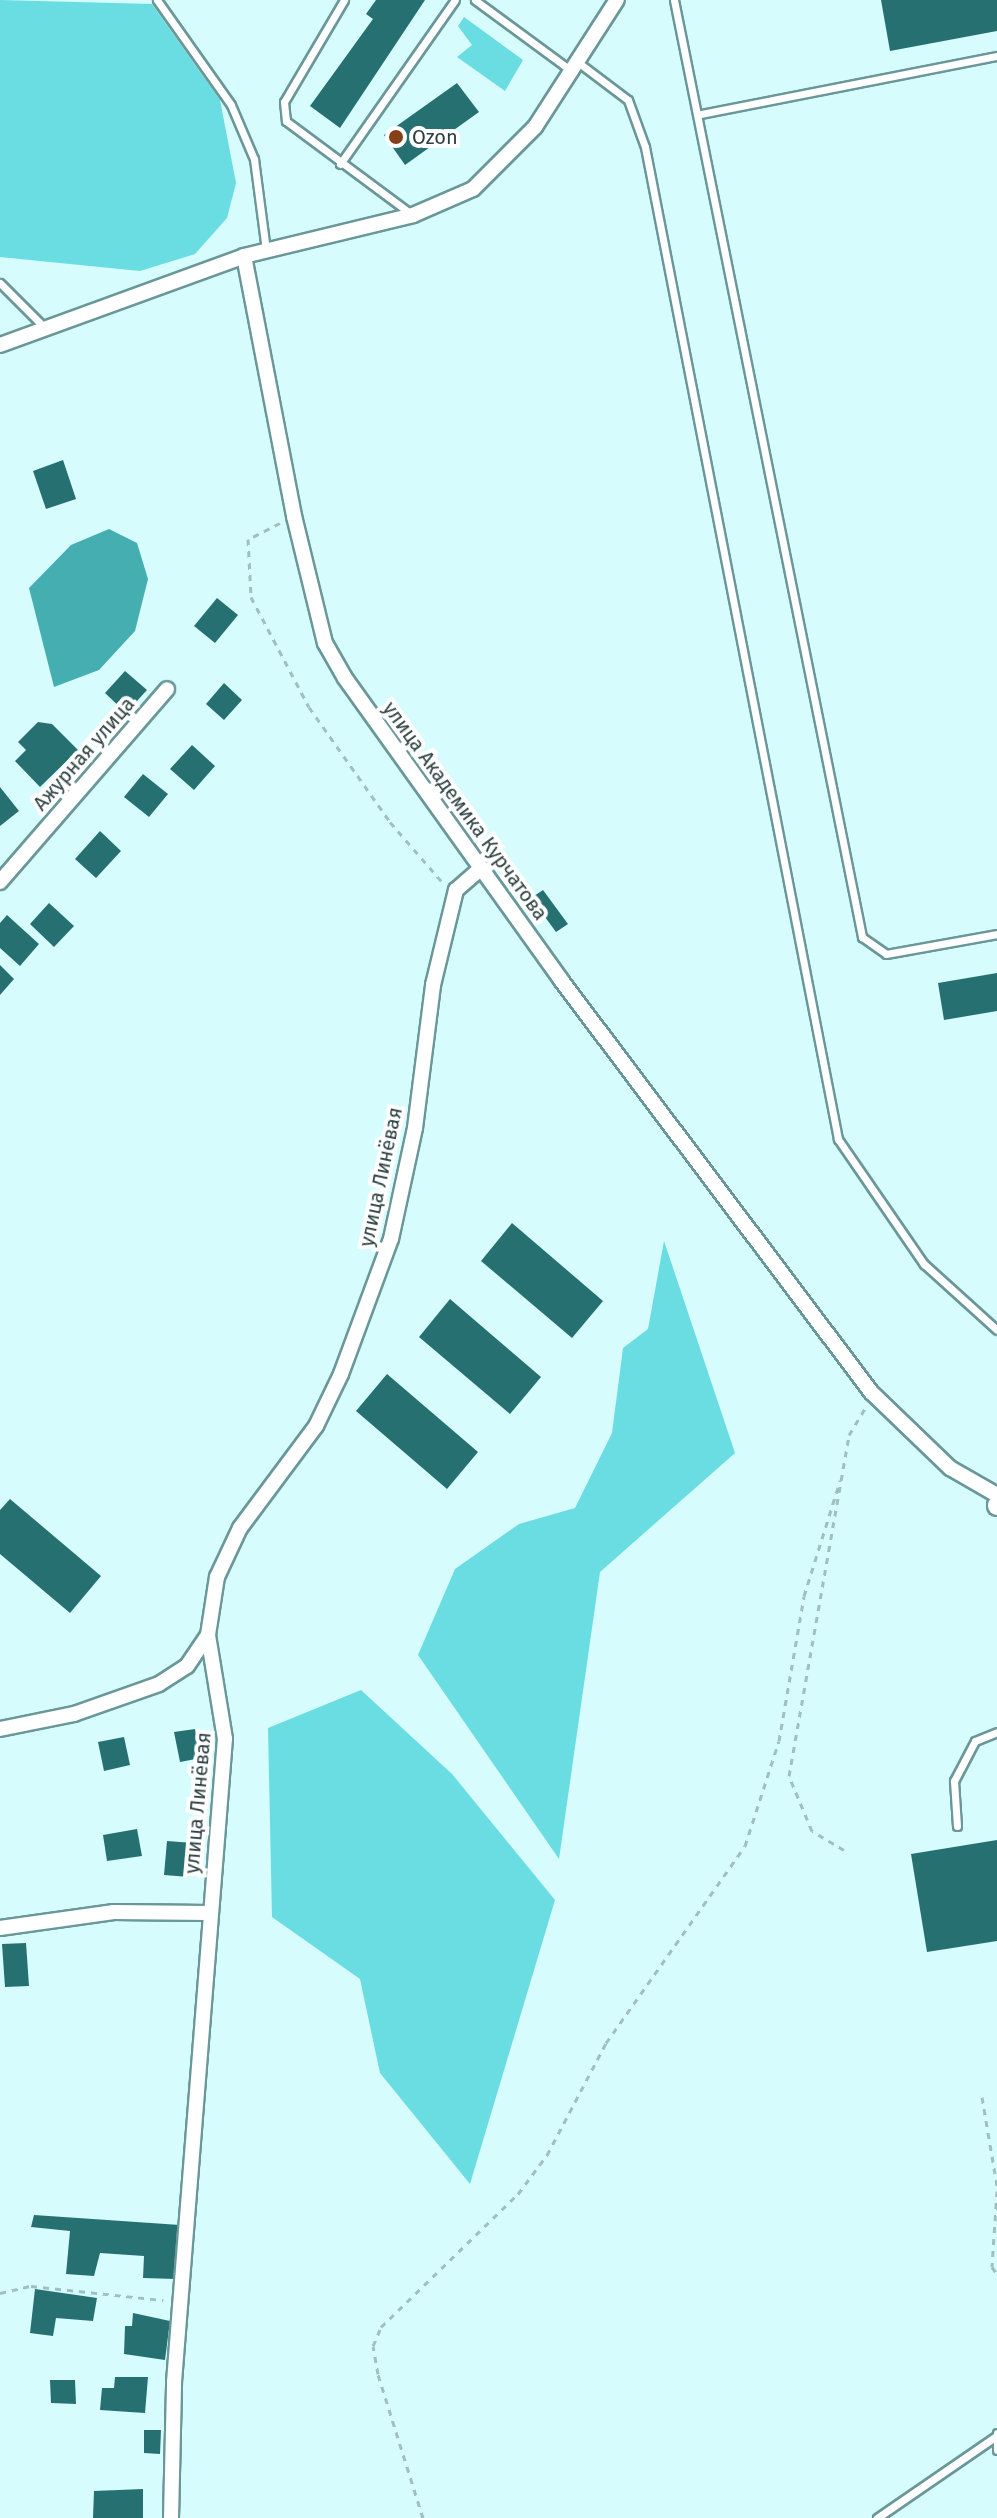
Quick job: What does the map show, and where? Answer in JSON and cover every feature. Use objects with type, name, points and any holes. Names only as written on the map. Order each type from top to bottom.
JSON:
[{"type":"street","points":[[0,345],[244,256],[413,215],[473,189],[503,165],[576,68],[617,0]]},
{"type":"street","name":"улица Академика Курчатова","points":[[244,256],[294,516],[325,643],[481,868],[876,1397],[950,1468],[997,1495]]},
{"type":"street","name":"Ажурная улица","points":[[0,882],[167,689]]},
{"type":"street","points":[[456,890],[481,868]]},
{"type":"street","name":"улица Линёвая","points":[[171,2518],[181,2302],[208,1913],[225,1739],[208,1635],[217,1577],[240,1528],[316,1426],[391,1239],[415,1128],[433,985],[456,890]]},
{"type":"street","points":[[0,1729],[74,1714],[159,1684],[187,1666],[208,1635]]},
{"type":"street","points":[[0,1928],[114,1912],[208,1913]]},
{"type":"lane","points":[[157,0],[231,105],[254,159],[266,250]]},
{"type":"lane","points":[[344,0],[283,111],[293,131],[413,215]]},
{"type":"lane","points":[[340,164],[455,0]]},
{"type":"lane","points":[[475,0],[628,100],[645,147],[838,1139],[924,1264],[997,1330]]},
{"type":"lane","points":[[674,0],[701,114],[862,937],[873,951],[886,954],[997,934]]},
{"type":"lane","points":[[701,114],[997,56]]},
{"type":"lane","points":[[0,283],[45,328]]},
{"type":"lane","points":[[957,1826],[954,1781],[975,1741],[997,1732]]},
{"type":"lane","points":[[996,2435],[997,2450]]},
{"type":"lane","points":[[877,2518],[996,2435]]},
{"type":"path","points":[[294,516],[248,539],[251,597],[309,707],[427,868],[456,890]]},
{"type":"path","points":[[844,1850],[812,1831],[789,1776],[849,1435],[876,1397]]},
{"type":"path","points":[[423,2518],[378,2374],[373,2346],[381,2327],[518,2194],[547,2155],[606,2043],[745,1846],[779,1741],[804,1596],[840,1481]]},
{"type":"path","points":[[982,2097],[997,2189],[992,2267],[997,2274]]},
{"type":"path","points":[[0,2293],[31,2286],[181,2302]]},
{"type":"shaded area","points":[[0,0],[152,4],[220,100],[236,183],[227,218],[195,254],[140,271],[0,257]]},
{"type":"shaded area","points":[[464,17],[523,60],[505,91],[457,57],[472,45],[458,26]]},
{"type":"shaded area","points":[[109,529],[137,543],[148,579],[135,631],[99,670],[54,687],[29,588],[71,545]]},
{"type":"shaded area","points":[[664,1241],[735,1453],[600,1572],[559,1859],[418,1655],[455,1569],[519,1524],[575,1508],[612,1433],[623,1348],[648,1329]]},
{"type":"shaded area","points":[[361,1690],[452,1774],[555,1900],[470,2184],[380,2073],[360,1979],[272,1917],[268,1728]]},
{"type":"building","points":[[376,0],[425,0],[340,128],[310,106],[373,19],[366,14]]},
{"type":"building","points":[[881,0],[997,0],[997,31],[890,51]]},
{"type":"building","points":[[457,83],[479,112],[405,165],[384,135]]},
{"type":"building","points":[[63,460],[76,499],[46,509],[33,471]]},
{"type":"building","points":[[217,598],[238,615],[215,643],[194,626]]},
{"type":"building","points":[[125,671],[147,690],[126,713],[105,693]]},
{"type":"building","points":[[224,683],[242,700],[224,720],[206,704]]},
{"type":"building","points":[[38,722],[52,724],[78,750],[40,787],[15,761],[26,750],[18,742]]},
{"type":"building","points":[[192,745],[215,766],[194,790],[170,769]]},
{"type":"building","points":[[143,774],[168,794],[149,817],[124,797]]},
{"type":"building","points":[[0,787],[19,811],[0,826]]},
{"type":"building","points":[[100,831],[121,851],[96,878],[75,859]]},
{"type":"building","points":[[543,890],[568,924],[556,932],[531,898]]},
{"type":"building","points":[[49,903],[74,926],[54,947],[30,924]]},
{"type":"building","points":[[7,915],[39,944],[20,966],[0,948],[0,923]]},
{"type":"building","points":[[0,965],[14,979],[0,995]]},
{"type":"building","points":[[997,973],[997,1011],[944,1020],[938,983]]},
{"type":"building","points":[[512,1223],[603,1301],[572,1338],[481,1261]]},
{"type":"building","points":[[450,1299],[541,1377],[510,1414],[419,1337]]},
{"type":"building","points":[[387,1374],[478,1452],[447,1489],[356,1411]]},
{"type":"building","points":[[10,1499],[101,1576],[70,1613],[0,1554],[0,1510]]},
{"type":"building","points":[[195,1729],[201,1758],[180,1762],[174,1732]]},
{"type":"building","points":[[124,1737],[130,1765],[104,1771],[98,1742]]},
{"type":"building","points":[[137,1829],[142,1856],[107,1861],[103,1835]]},
{"type":"building","points":[[997,1840],[997,1941],[927,1952],[911,1854]]},
{"type":"building","points":[[167,1841],[193,1843],[189,1877],[164,1875]]},
{"type":"building","points":[[26,1943],[29,1986],[5,1987],[2,1944]]},
{"type":"building","points":[[34,2215],[180,2225],[176,2279],[143,2278],[144,2256],[100,2253],[94,2276],[66,2274],[70,2231],[31,2227]]},
{"type":"building","points":[[35,2289],[97,2298],[93,2321],[56,2318],[53,2336],[30,2333]]},
{"type":"building","points":[[133,2313],[170,2321],[165,2360],[124,2354],[125,2326],[132,2326]]},
{"type":"building","points":[[115,2377],[148,2377],[145,2413],[100,2410],[102,2388],[114,2388]]},
{"type":"building","points":[[50,2380],[75,2380],[76,2404],[51,2403]]},
{"type":"building","points":[[144,2430],[161,2430],[160,2454],[144,2453]]},
{"type":"building","points":[[143,2489],[143,2518],[93,2518],[94,2491]]},
{"type":"place","name":"Ozon","points":[[396,137]]}]
